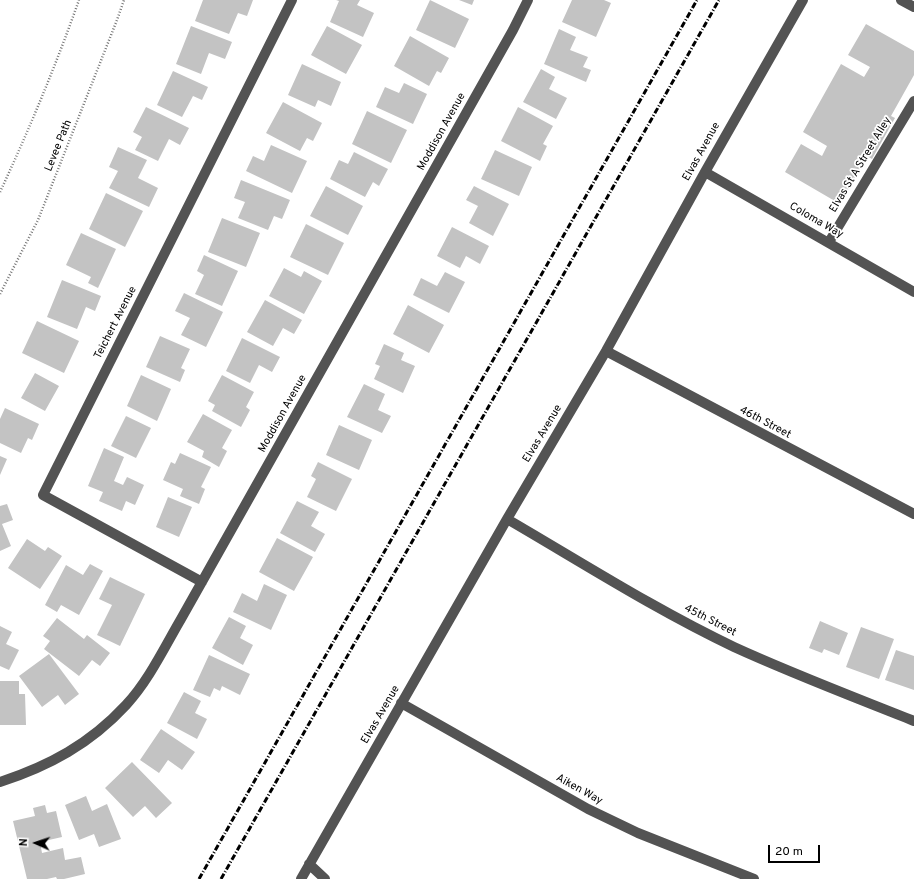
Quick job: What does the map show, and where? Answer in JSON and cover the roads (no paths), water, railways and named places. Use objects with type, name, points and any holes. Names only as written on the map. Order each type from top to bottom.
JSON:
[{"type":"street","name":"Teichert Avenue","points":[[202,582],[43,495],[292,0]]},
{"type":"street","name":"Moddison Avenue","points":[[0,782],[53,762],[76,748],[97,732],[126,705],[143,684],[158,660],[513,30],[528,0]]},
{"type":"street","name":"Elvas Avenue","points":[[301,879],[507,519],[606,352],[705,172],[803,0]]},
{"type":"street","points":[[901,0],[914,7]]},
{"type":"street","name":"Elvas St A Street Alley","points":[[829,242],[914,101]]},
{"type":"street","name":"Coloma Way","points":[[705,172],[914,292]]},
{"type":"street","name":"46th Street","points":[[606,352],[914,514]]},
{"type":"street","name":"45th Street","points":[[507,519],[682,620],[727,643],[787,670],[914,720]]},
{"type":"street","name":"Aiken Way","points":[[401,703],[588,809],[638,833],[754,879]]},
{"type":"street","points":[[309,864],[325,879]]},
{"type":"railway","points":[[199,879],[697,0]]},
{"type":"railway","points":[[221,879],[719,0]]}]
